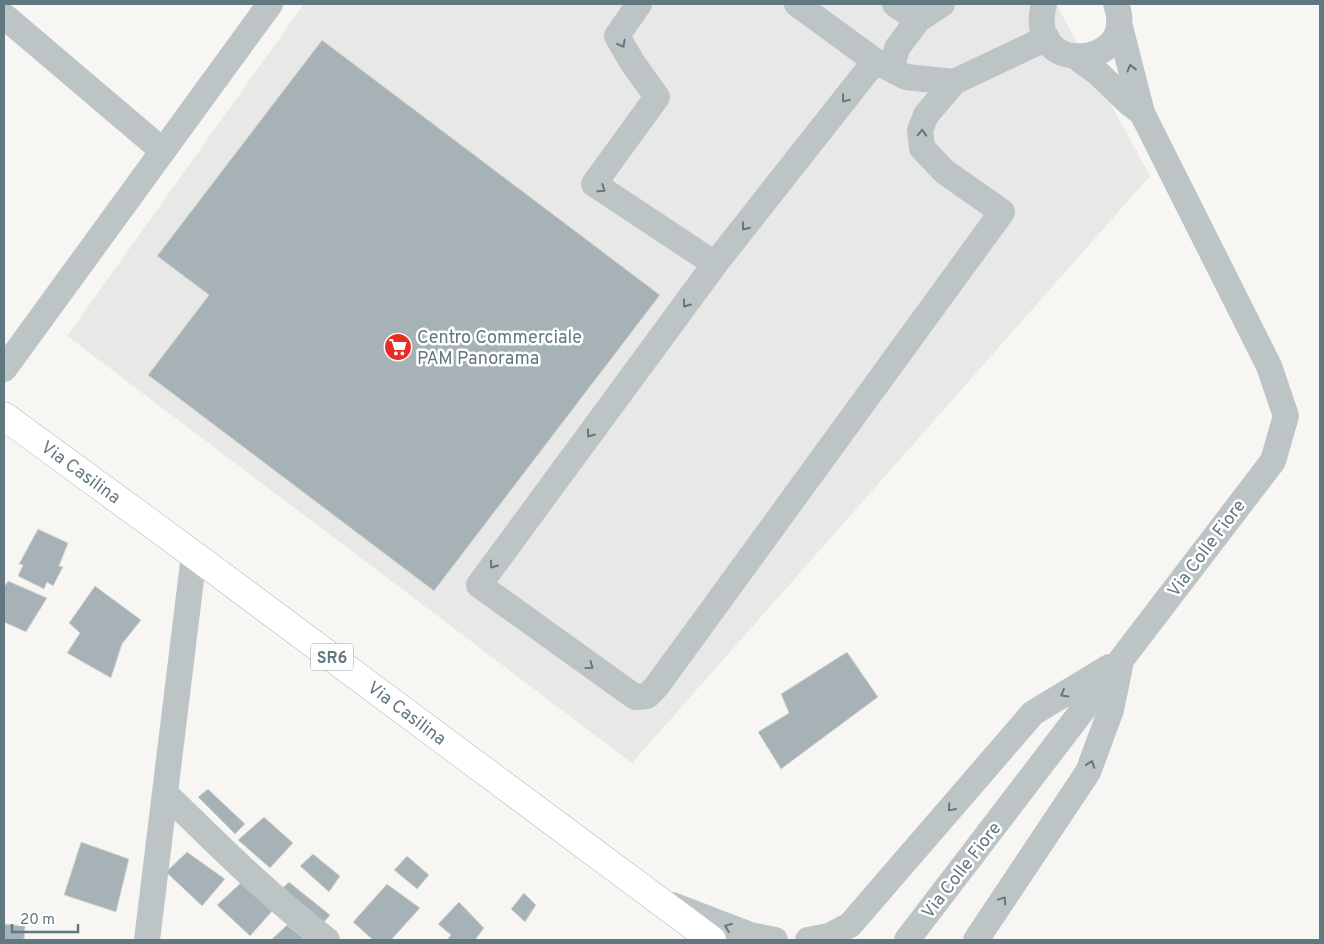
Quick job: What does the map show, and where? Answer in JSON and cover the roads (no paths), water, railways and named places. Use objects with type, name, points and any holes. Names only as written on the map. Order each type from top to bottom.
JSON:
[{"type":"main road","name":"Via Casilina","points":[[4,416],[712,940]]},
{"type":"street","points":[[4,369],[270,4]]},
{"type":"street","points":[[639,4],[617,36],[632,62],[657,97],[594,184],[715,264]]},
{"type":"street","points":[[797,4],[883,65],[906,77],[954,82]]},
{"type":"street","points":[[895,4],[919,12],[942,4]]},
{"type":"street","points":[[919,12],[897,48],[715,264],[478,585],[635,697],[647,696],[656,688],[1002,212],[945,172],[922,148],[920,130],[926,115],[954,82],[1046,38],[1042,27],[1044,4]]},
{"type":"street","points":[[1076,58],[1088,57],[1110,45],[1116,35],[1118,13]]},
{"type":"street","name":"Via Colle Fiore","points":[[907,940],[1273,461],[1286,416],[1269,366],[1142,113],[1118,13]]},
{"type":"street","points":[[4,16],[163,151]]},
{"type":"street","name":"Via Colle Fiore","points":[[1046,38],[1058,50],[1076,58],[1098,73],[1142,113]]},
{"type":"street","points":[[147,940],[194,555]]},
{"type":"street","points":[[808,940],[829,936],[850,925],[1033,713],[1121,660]]},
{"type":"street","points":[[976,940],[1088,772],[1111,710],[1121,660]]},
{"type":"street","points":[[165,793],[295,916],[327,940]]},
{"type":"street","points":[[658,900],[750,935],[775,940]]},
{"type":"place","name":"Centro Commerciale PAM Panorama","points":[[398,347]]}]
